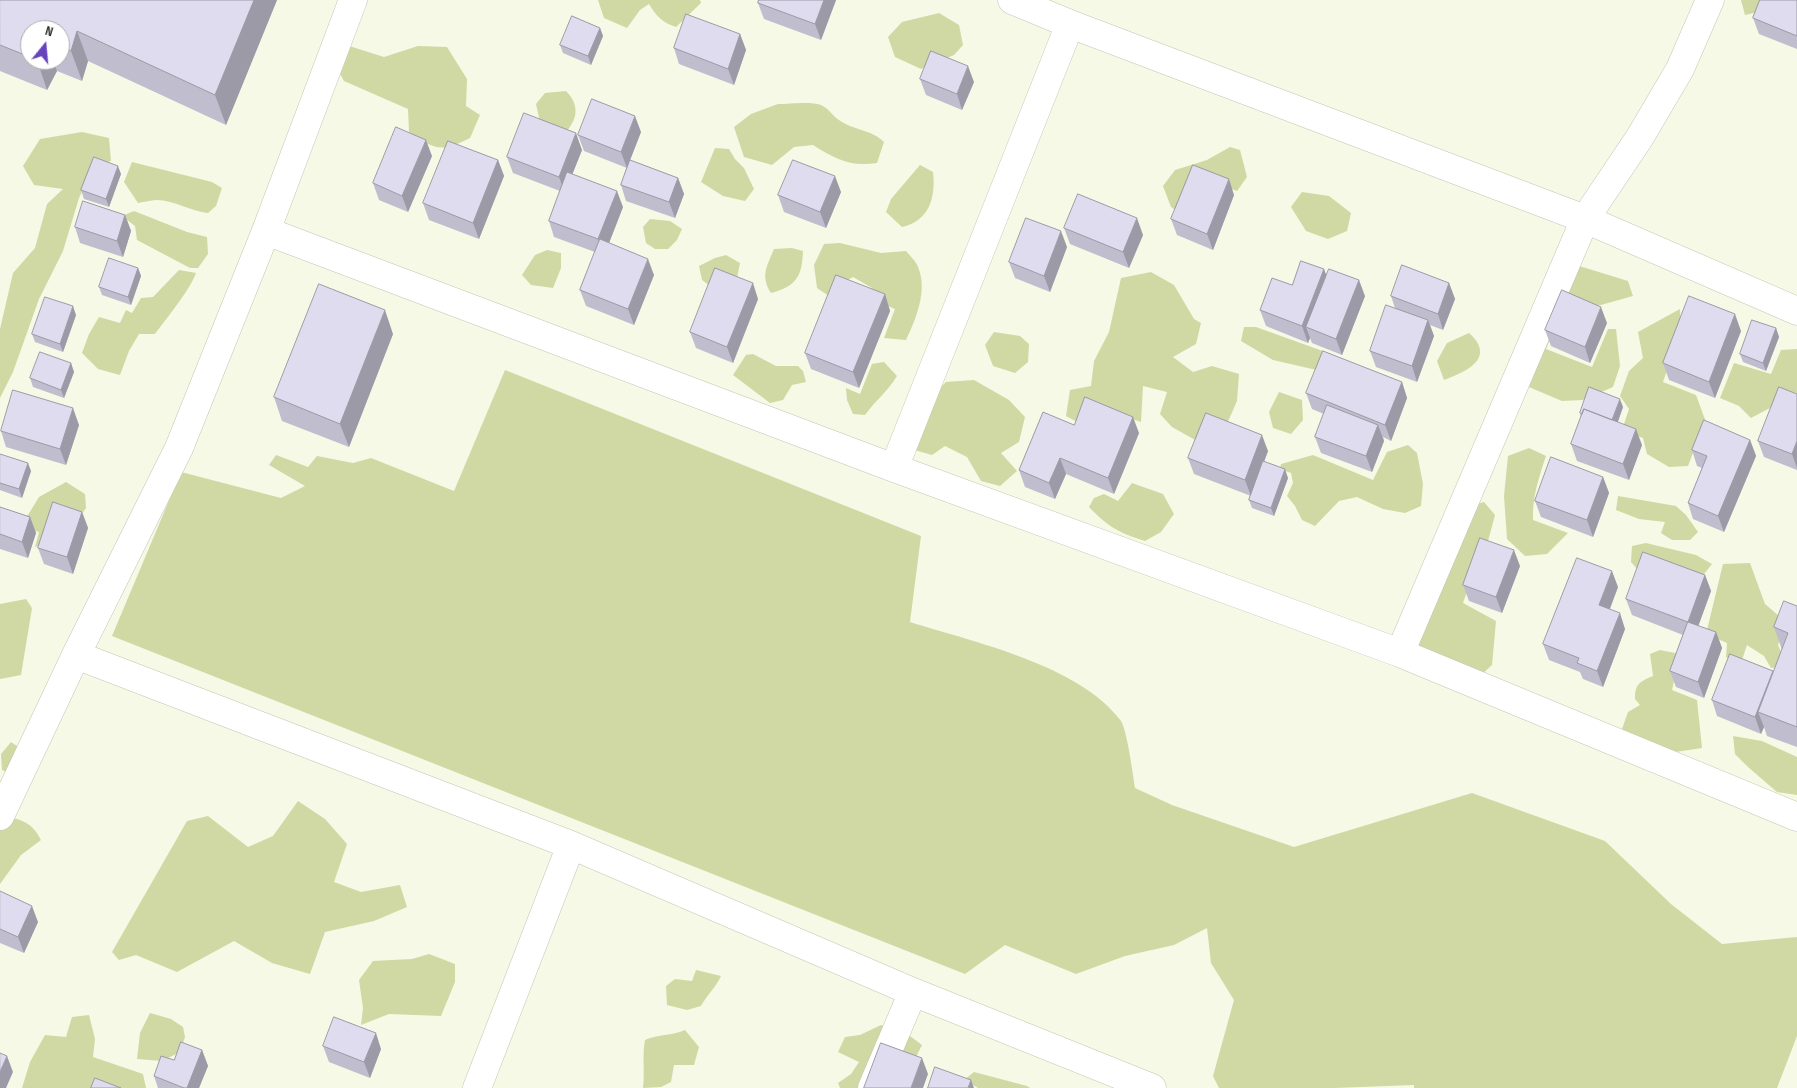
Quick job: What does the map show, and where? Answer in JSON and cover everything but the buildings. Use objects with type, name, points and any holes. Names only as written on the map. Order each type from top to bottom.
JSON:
[{"type":"street","points":[[0,816],[76,655],[179,448],[266,231],[353,0]]},
{"type":"street","points":[[1012,0],[1070,24],[1585,219],[1797,310]]},
{"type":"street","points":[[1400,653],[1585,219],[1640,137],[1680,69],[1710,0]]},
{"type":"street","points":[[894,468],[1070,24]]},
{"type":"street","points":[[266,231],[894,468],[1400,653],[1797,817]]},
{"type":"street","points":[[76,655],[571,845],[913,992],[1152,1088]]},
{"type":"street","points":[[477,1088],[571,845]]},
{"type":"street","points":[[872,1088],[913,992]]},
{"type":"green space","points":[[598,0],[700,0],[701,3],[676,27],[660,18],[649,4],[640,10],[627,28],[604,18]]},
{"type":"green space","points":[[1741,0],[1768,0],[1758,12],[1745,15]]},
{"type":"green space","points":[[939,13],[959,25],[963,45],[954,55],[921,69],[895,57],[888,37],[902,22]]},
{"type":"green space","points":[[346,45],[384,57],[418,46],[447,47],[467,79],[466,106],[480,115],[470,138],[452,146],[438,147],[426,143],[409,132],[408,109],[344,81],[332,60]]},
{"type":"green space","points":[[566,91],[574,102],[576,112],[569,129],[564,134],[540,122],[536,104],[545,93]]},
{"type":"green space","points":[[806,103],[821,105],[845,124],[874,135],[884,142],[877,163],[859,164],[843,161],[813,145],[794,147],[772,165],[744,157],[734,127],[751,114],[778,104]]},
{"type":"green space","points":[[82,132],[109,138],[111,161],[94,166],[79,198],[63,251],[39,299],[13,372],[0,398],[0,329],[13,273],[35,248],[47,204],[63,189],[34,185],[23,166],[40,139]]},
{"type":"green space","points":[[1230,147],[1240,150],[1247,177],[1237,191],[1196,176],[1180,213],[1171,207],[1163,186],[1175,170],[1207,160]]},
{"type":"green space","points":[[715,148],[729,149],[744,168],[754,189],[745,201],[723,196],[701,182]]},
{"type":"green space","points":[[132,162],[212,182],[222,188],[216,206],[208,213],[165,201],[156,200],[138,203],[124,182]]},
{"type":"green space","points":[[920,165],[933,172],[932,199],[929,207],[919,220],[902,227],[886,212],[891,199]]},
{"type":"green space","points":[[1302,192],[1329,196],[1351,213],[1347,231],[1328,239],[1306,231],[1291,207]]},
{"type":"green space","points":[[134,211],[187,232],[207,237],[208,254],[198,268],[190,268],[137,240],[135,226],[122,216]]},
{"type":"green space","points":[[650,219],[670,221],[682,229],[677,240],[668,249],[655,249],[646,243],[643,227]]},
{"type":"green space","points":[[840,243],[881,253],[906,251],[916,263],[922,285],[920,304],[906,340],[884,338],[895,309],[874,300],[872,288],[853,277],[839,285],[832,298],[817,288],[814,265],[824,244]]},
{"type":"green space","points":[[792,248],[803,251],[799,273],[796,279],[787,287],[771,293],[765,276],[774,249]]},
{"type":"green space","points":[[547,250],[561,253],[561,268],[553,288],[531,285],[522,275],[535,255]]},
{"type":"green space","points":[[726,255],[740,263],[737,278],[713,288],[702,280],[699,266]]},
{"type":"green space","points":[[1563,261],[1628,281],[1633,296],[1590,308],[1565,302],[1546,349],[1592,367],[1608,329],[1616,329],[1620,366],[1613,387],[1583,400],[1562,401],[1517,382]]},
{"type":"green space","points":[[179,270],[196,273],[183,296],[155,334],[139,334],[129,351],[120,375],[98,369],[82,353],[89,334],[99,317],[120,323],[126,310],[132,313],[141,298],[153,297]]},
{"type":"green space","points":[[1151,272],[1174,285],[1194,319],[1201,323],[1196,344],[1173,357],[1193,372],[1212,366],[1239,374],[1237,401],[1226,426],[1197,441],[1172,427],[1160,414],[1167,392],[1143,386],[1141,422],[1090,405],[1079,423],[1066,416],[1070,390],[1091,386],[1094,361],[1109,332],[1121,278]]},
{"type":"green space","points":[[1680,309],[1681,331],[1663,382],[1696,395],[1707,425],[1699,437],[1688,466],[1669,467],[1647,454],[1643,438],[1622,430],[1629,409],[1620,396],[1629,371],[1643,358],[1638,332]]},
{"type":"green space","points":[[1244,327],[1256,327],[1331,354],[1334,361],[1321,371],[1273,360],[1241,341]]},
{"type":"green space","points":[[994,332],[1020,336],[1029,344],[1028,362],[1015,373],[993,366],[985,345]]},
{"type":"green space","points":[[1469,333],[1477,342],[1480,350],[1479,357],[1469,368],[1444,380],[1437,361],[1447,343]]},
{"type":"green space","points":[[1797,349],[1797,393],[1789,392],[1770,408],[1751,418],[1739,406],[1720,398],[1734,363],[1771,374],[1781,350]]},
{"type":"green space","points":[[753,354],[776,366],[798,366],[803,371],[806,382],[792,385],[783,400],[770,403],[733,375],[746,355]]},
{"type":"green space","points":[[884,362],[897,376],[865,415],[853,414],[847,400],[846,388],[860,394],[872,364]]},
{"type":"green space","points":[[505,370],[921,536],[910,622],[1024,658],[1053,670],[1103,701],[1121,721],[1123,726],[1128,743],[1135,788],[1172,805],[1294,847],[1472,793],[1605,841],[1671,904],[1722,944],[1797,937],[1797,1036],[1777,1088],[1414,1088],[1414,1085],[1334,1088],[1219,1088],[1213,1076],[1234,1000],[1211,963],[1207,928],[1174,945],[1125,956],[1076,974],[1005,945],[965,974],[112,636],[181,472],[281,498],[305,486],[269,465],[276,455],[308,467],[317,456],[353,463],[371,458],[454,491]]},
{"type":"green space","points":[[974,380],[1009,400],[1025,417],[1019,442],[1001,453],[1017,471],[1000,486],[981,481],[967,457],[945,446],[932,455],[911,449],[930,398],[946,382]]},
{"type":"green space","points":[[1279,392],[1302,400],[1303,420],[1291,434],[1273,428],[1269,412]]},
{"type":"green space","points":[[1408,445],[1417,453],[1423,484],[1421,506],[1405,513],[1383,509],[1357,497],[1339,501],[1315,526],[1302,520],[1287,496],[1293,483],[1291,473],[1280,469],[1281,464],[1313,455],[1373,480],[1387,452]]},
{"type":"green space","points":[[1529,448],[1546,456],[1535,495],[1533,520],[1568,533],[1547,554],[1525,556],[1507,539],[1504,496],[1508,456]]},
{"type":"green space","points":[[66,482],[85,494],[86,508],[64,532],[50,541],[35,547],[39,532],[25,527],[18,521],[28,515],[39,497]]},
{"type":"green space","points":[[1132,483],[1163,494],[1174,514],[1161,532],[1145,541],[1114,528],[1089,507],[1094,498],[1104,494],[1118,501]]},
{"type":"green space","points":[[1618,496],[1676,506],[1686,515],[1698,532],[1690,540],[1672,540],[1661,533],[1665,522],[1639,519],[1616,510]]},
{"type":"green space","points":[[1484,502],[1495,515],[1488,541],[1481,550],[1463,603],[1496,621],[1492,665],[1477,679],[1408,649],[1450,511]]},
{"type":"green space","points":[[1646,543],[1696,555],[1712,564],[1700,579],[1638,570],[1631,562],[1632,546]]},
{"type":"green space","points":[[1750,563],[1765,604],[1786,622],[1778,645],[1787,666],[1771,668],[1764,656],[1747,645],[1740,666],[1726,657],[1727,643],[1706,634],[1723,564]]},
{"type":"green space","points":[[26,599],[32,608],[21,675],[0,679],[0,604]]},
{"type":"green space","points":[[1660,650],[1680,654],[1672,690],[1697,700],[1702,748],[1669,753],[1627,737],[1622,729],[1628,712],[1640,705],[1635,699],[1637,687],[1641,682],[1653,676],[1650,654]]},
{"type":"green space","points":[[1733,736],[1762,741],[1797,757],[1797,795],[1777,792],[1748,767],[1735,754]]},
{"type":"green space","points":[[11,742],[29,754],[20,778],[2,770],[1,754]]},
{"type":"green space","points":[[298,801],[325,819],[347,844],[334,882],[361,892],[400,885],[407,907],[374,921],[325,932],[310,974],[272,963],[234,941],[177,972],[136,955],[119,960],[112,952],[187,821],[208,816],[248,847],[273,836]]},
{"type":"green space","points":[[0,815],[29,825],[41,840],[21,855],[0,884]]},
{"type":"green space","points":[[429,954],[455,964],[455,982],[441,1016],[389,1014],[361,1025],[363,1008],[359,980],[373,961],[412,959]]},
{"type":"green space","points":[[696,970],[721,976],[701,1006],[687,1010],[667,1005],[666,986],[675,979],[692,981]]},
{"type":"green space","points":[[150,1013],[171,1019],[183,1027],[185,1037],[180,1052],[162,1061],[137,1059],[140,1033]]},
{"type":"green space","points":[[89,1015],[95,1039],[93,1057],[143,1074],[146,1088],[22,1088],[30,1062],[45,1035],[66,1037],[72,1017]]},
{"type":"green space","points":[[881,1025],[910,1036],[922,1045],[915,1059],[872,1088],[840,1088],[838,1083],[851,1074],[859,1062],[838,1052],[845,1037],[860,1035]]},
{"type":"green space","points":[[685,1030],[699,1047],[694,1065],[674,1065],[671,1082],[661,1087],[643,1088],[645,1040]]},
{"type":"green space","points":[[974,1072],[1030,1088],[978,1088],[964,1080]]}]
